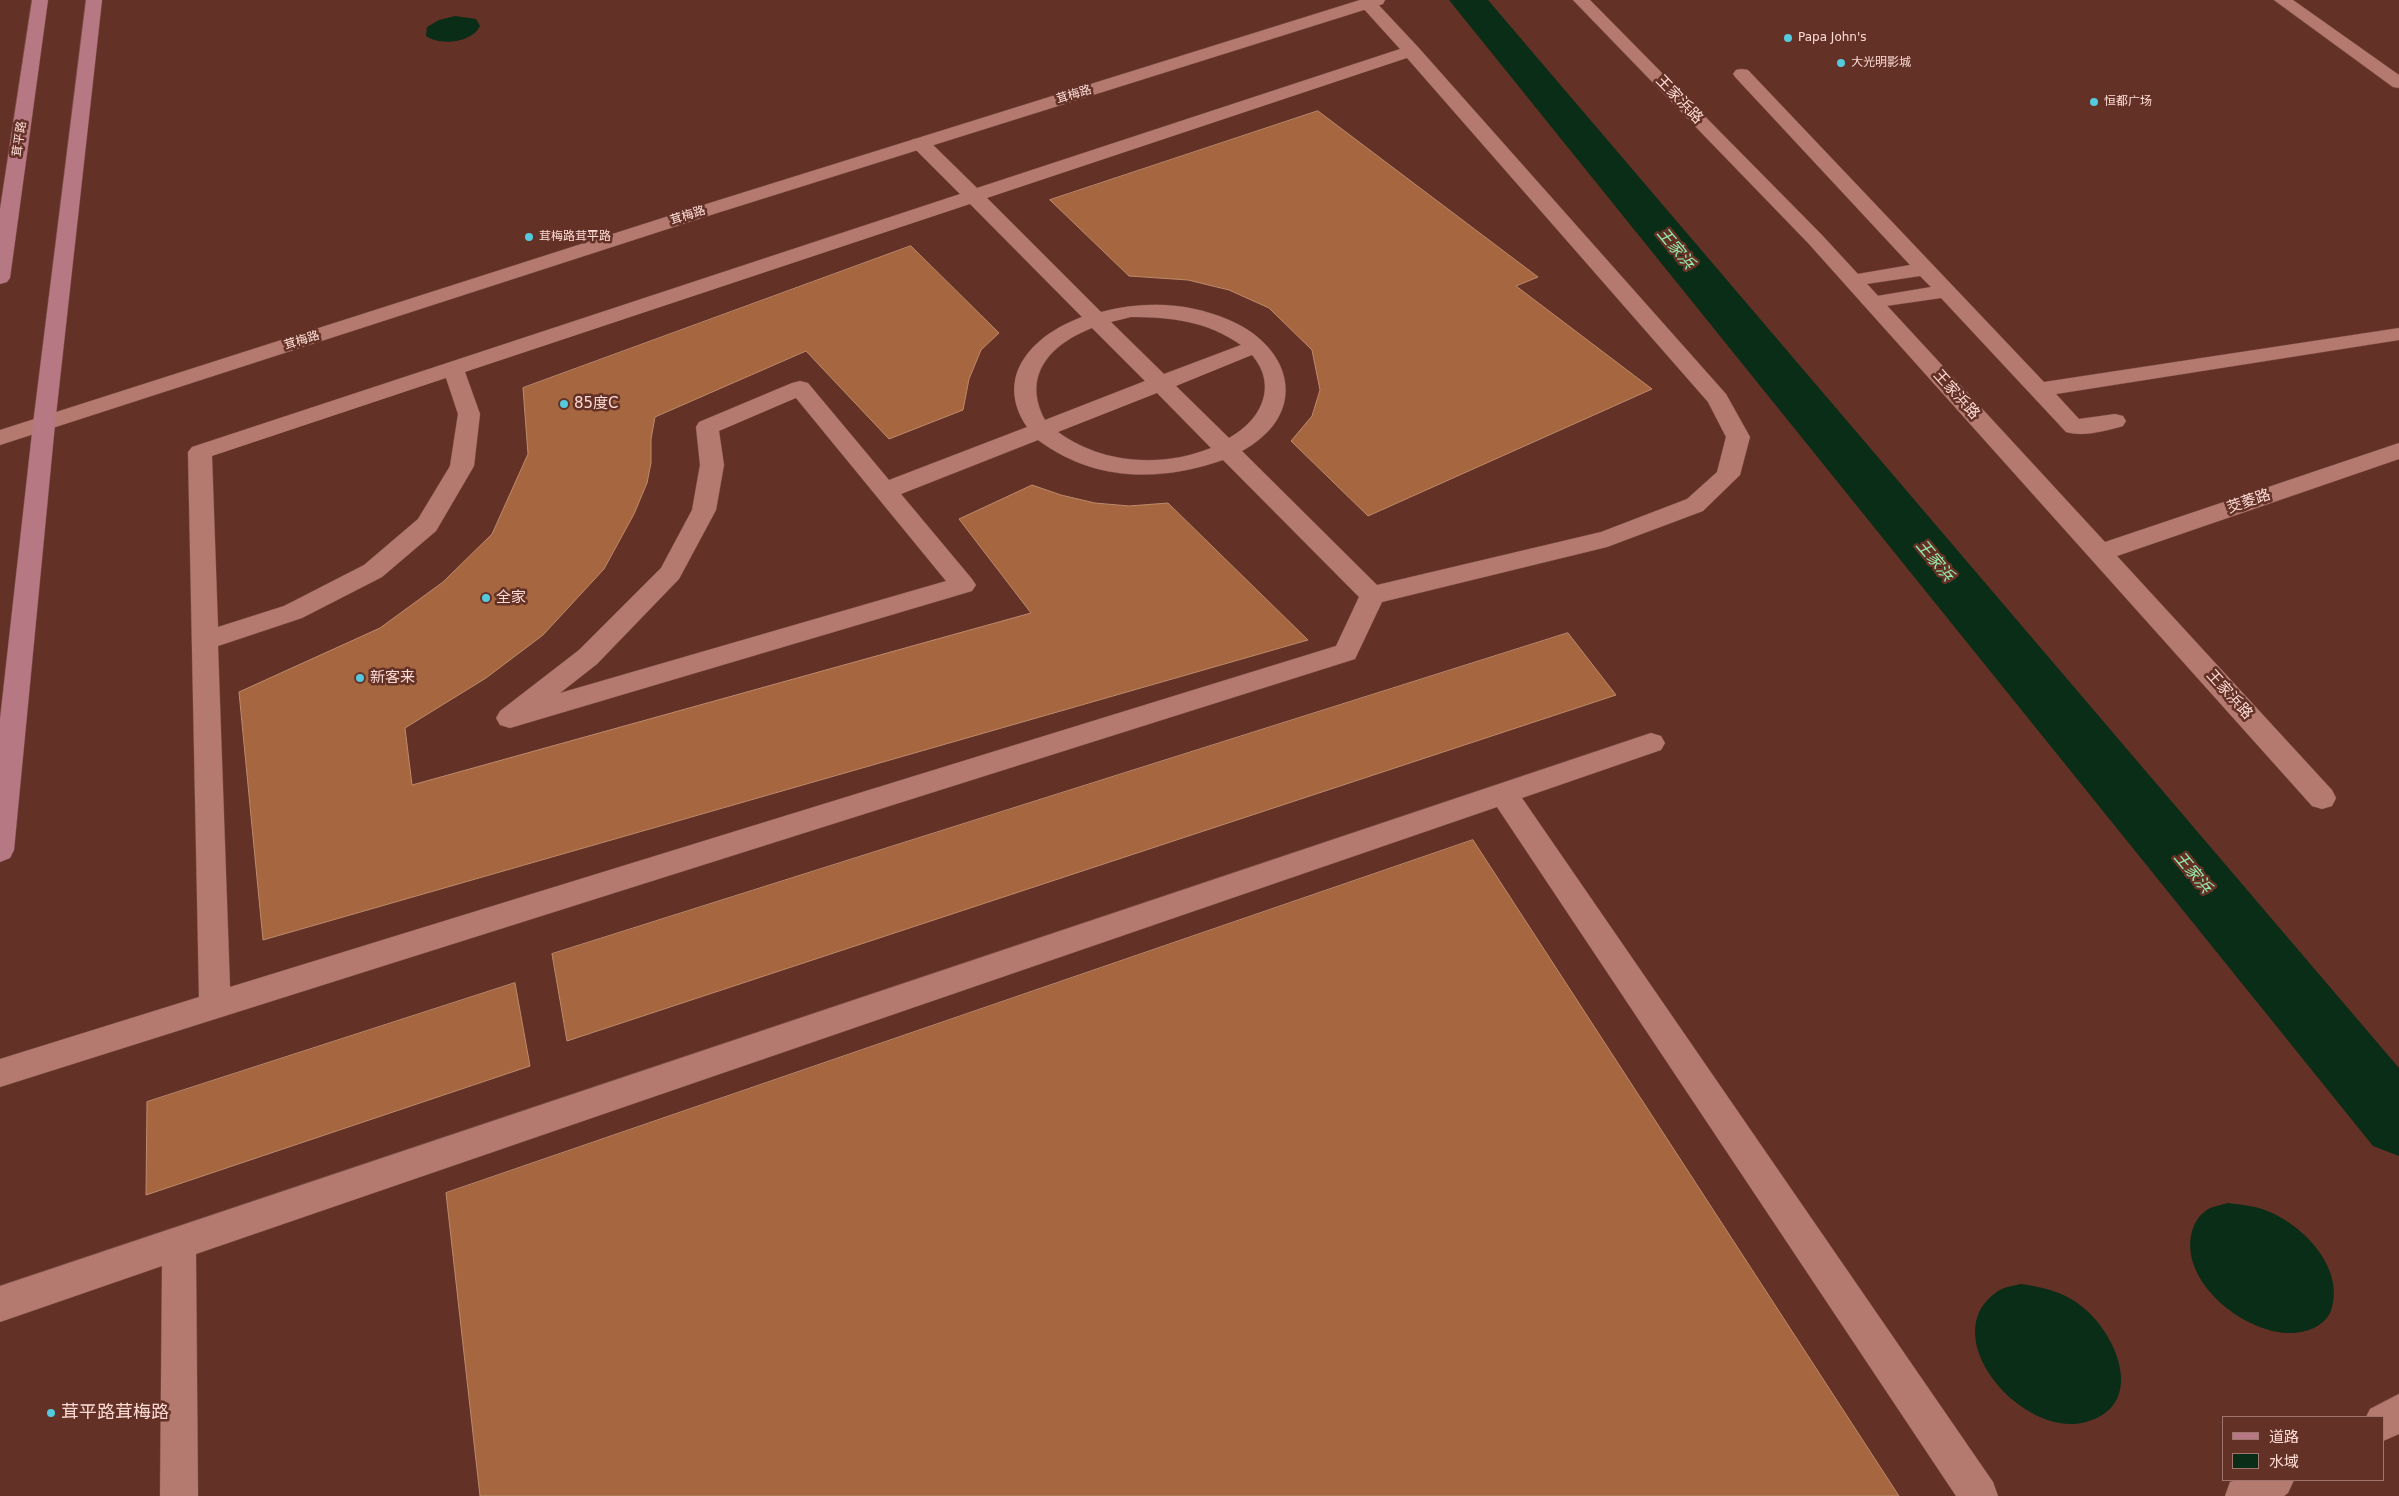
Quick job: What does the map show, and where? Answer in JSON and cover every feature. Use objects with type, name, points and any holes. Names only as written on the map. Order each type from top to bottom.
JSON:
[{"type":"main road","name":"茸平路","points":[[0,278],[40,0]]},
{"type":"main road","points":[[0,850],[44,424],[94,0]]},
{"type":"street","name":"王家浜路","points":[[1581,0],[1853,280],[2322,798]]},
{"type":"street","points":[[2282,0],[2399,83]]},
{"type":"street","name":"茸梅路","points":[[0,438],[920,143],[1373,1]]},
{"type":"street","points":[[1372,595],[1607,539],[1695,505],[1728,475],[1738,437],[1718,398],[1412,52],[1373,1]]},
{"type":"street","points":[[215,1006],[200,452],[1412,52]]},
{"type":"street","points":[[1742,74],[2074,427],[2115,420]]},
{"type":"street","points":[[920,143],[1372,595]]},
{"type":"street","points":[[1853,280],[1926,269]]},
{"type":"street","points":[[1872,302],[1946,291]]},
{"type":"street","points":[[1131,311],[1167,311],[1202,317],[1233,329],[1257,346],[1272,366],[1277,389],[1271,412],[1254,433],[1227,450],[1190,463],[1147,468],[1105,463],[1068,450],[1041,430],[1026,405],[1025,379],[1038,354],[1062,333],[1096,318],[1131,311]]},
{"type":"street","points":[[2039,390],[2399,334]]},
{"type":"street","points":[[885,490],[1257,346]]},
{"type":"street","points":[[205,641],[293,612],[373,571],[427,525],[462,466],[469,414],[453,368]]},
{"type":"street","points":[[800,388],[885,490],[964,585],[510,718],[588,657],[670,573],[704,510],[712,465],[707,427],[800,388]]},
{"type":"street","name":"茭菱路","points":[[2100,553],[2399,451]]},
{"type":"street","points":[[0,1073],[1346,652],[1372,595]]},
{"type":"street","points":[[0,1304],[1651,743]]},
{"type":"street","points":[[1503,793],[1979,1496]]},
{"type":"street","points":[[179,1243],[179,1496]]},
{"type":"street","points":[[2384,1421],[2399,1413]]},
{"type":"street","points":[[2244,1496],[2272,1481]]},
{"type":"water","points":[[455,16],[476,19],[480,26],[470,36],[455,41],[439,41],[426,36],[427,27],[439,20]]},
{"type":"water","points":[[2228,1203],[2256,1207],[2285,1220],[2310,1240],[2320,1253],[2328,1266],[2333,1281],[2334,1296],[2331,1311],[2321,1324],[2305,1331],[2294,1333],[2275,1331],[2255,1325],[2236,1315],[2204,1285],[2194,1267],[2190,1248],[2193,1228],[2200,1216],[2207,1210]]},
{"type":"water","points":[[2020,1284],[2047,1289],[2071,1299],[2098,1322],[2108,1337],[2116,1354],[2121,1387],[2116,1402],[2104,1414],[2086,1422],[2061,1423],[2036,1415],[2013,1400],[1994,1380],[1980,1357],[1975,1333],[1980,1310],[1998,1291]]},
{"type":"building","points":[[1318,111],[1538,277],[1516,286],[1652,389],[1368,516],[1291,441],[1312,416],[1320,390],[1312,350],[1269,308],[1229,290],[1188,280],[1129,276],[1050,200]]},
{"type":"building","points":[[911,246],[999,333],[981,350],[969,379],[963,410],[889,439],[806,351],[655,417],[651,439],[651,463],[647,483],[634,514],[604,569],[543,635],[486,678],[405,728],[412,785],[1031,613],[959,519],[1032,485],[1061,495],[1095,503],[1129,506],[1168,503],[1308,640],[263,940],[239,692],[380,628],[443,582],[492,534],[528,454],[523,388]]},
{"type":"building","points":[[1568,633],[1616,695],[567,1041],[552,954]]},
{"type":"building","points":[[1473,840],[1899,1496],[480,1496],[446,1193]]},
{"type":"building","points":[[515,983],[530,1066],[146,1195],[147,1102]]},
{"type":"waterway","name":"王家浜","points":[[1468,0],[2399,1122]]},
{"type":"place","name":"Papa John's","points":[[1788,38]]},
{"type":"place","name":"大光明影城","points":[[1841,63]]},
{"type":"place","name":"恒都广场","points":[[2094,102]]},
{"type":"place","name":"茸梅路茸平路","points":[[529,237]]},
{"type":"place","name":"85度C","points":[[564,404]]},
{"type":"place","name":"全家","points":[[486,598]]},
{"type":"place","name":"新客来","points":[[360,678]]},
{"type":"place","name":"茸平路茸梅路","points":[[51,1413]]}]
